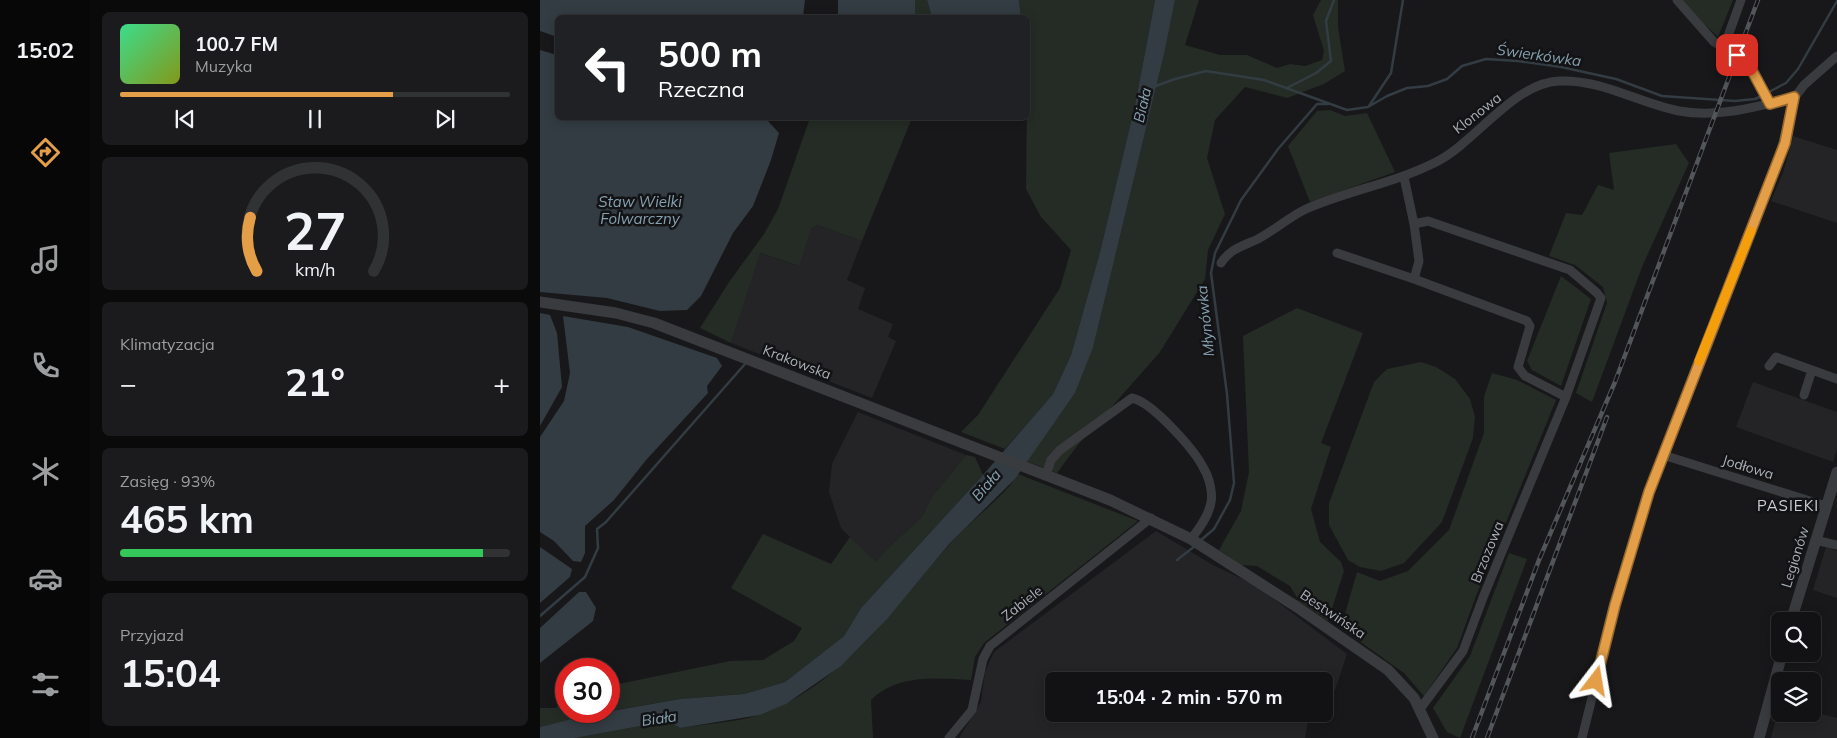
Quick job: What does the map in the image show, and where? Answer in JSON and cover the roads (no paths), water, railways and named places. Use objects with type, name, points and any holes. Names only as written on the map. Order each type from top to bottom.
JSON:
[{"type":"street","points":[[1677,0],[1714,42],[1748,63],[1770,104]]},
{"type":"street","points":[[1724,47],[1741,0]]},
{"type":"street","points":[[1582,738],[1615,605],[1639,524],[1663,455],[1776,168],[1785,143],[1794,97],[1837,56]]},
{"type":"street","name":"Klonowa","points":[[1221,263],[1228,252],[1259,238],[1281,222],[1307,209],[1404,176],[1440,160],[1536,85],[1557,81],[1577,81],[1602,86],[1678,111],[1697,113],[1721,114],[1794,97]]},
{"type":"street","points":[[1404,176],[1414,224],[1419,261],[1414,279]]},
{"type":"street","name":"Brzozowa","points":[[1414,224],[1428,222],[1570,270],[1601,298],[1566,397],[1463,651],[1420,709]]},
{"type":"street","points":[[1337,253],[1527,321],[1530,326],[1518,367],[1525,376],[1566,397]]},
{"type":"street","name":"Krakowska","points":[[540,302],[616,313],[654,323],[1042,473]]},
{"type":"street","points":[[1768,366],[1776,357],[1837,378]]},
{"type":"street","points":[[1804,394],[1812,370]]},
{"type":"street","points":[[1042,473],[1060,450],[1123,406],[1127,401],[1132,398],[1142,400],[1157,412],[1198,457],[1205,470],[1211,502],[1206,517],[1191,539]]},
{"type":"street","name":"Jodłowa","points":[[1663,455],[1826,506]]},
{"type":"street","name":"Legionów","points":[[1794,612],[1837,472]]},
{"type":"street","name":"Bestwińska","points":[[1042,473],[1151,518],[1191,539],[1388,670],[1406,688],[1420,709],[1433,738]]},
{"type":"street","name":"Zabiele","points":[[949,738],[972,710],[983,659],[990,646],[1151,518]]},
{"type":"street","points":[[1815,540],[1837,545]]},
{"type":"street","points":[[1759,738],[1780,662]]},
{"type":"water","points":[[540,0],[805,0],[803,15],[555,15],[555,36],[540,31]]},
{"type":"water","points":[[838,0],[915,0],[915,15],[838,15]]},
{"type":"water","points":[[927,0],[1019,0],[1021,15],[931,15]]},
{"type":"water","name":"Biała","points":[[1155,0],[1175,0],[1165,50],[1093,348],[1075,393],[1015,479],[950,543],[887,619],[841,666],[786,704],[760,715],[680,728],[668,721],[575,738],[540,738],[540,727],[556,723],[620,723],[620,709],[680,699],[744,694],[785,682],[844,636],[861,608],[983,475],[1053,394],[1071,355],[1100,252],[1135,105]]},
{"type":"water","name":"Staw Wielki Folwarczny","points":[[540,50],[555,54],[555,120],[764,120],[768,121],[779,133],[771,160],[753,206],[733,233],[701,296],[687,310],[660,311],[607,298],[540,292]]},
{"type":"water","points":[[540,313],[550,315],[557,333],[562,387],[540,426]]},
{"type":"water","points":[[563,316],[628,327],[717,358],[722,366],[707,386],[708,393],[647,459],[614,500],[585,526],[585,553],[581,562],[573,561],[554,541],[540,532],[540,437],[564,401],[570,373]]},
{"type":"water","points":[[540,547],[572,569],[570,577],[540,603]]},
{"type":"water","points":[[579,592],[586,592],[596,608],[593,621],[540,663],[540,628]]},
{"type":"waterway","points":[[1287,88],[1316,73],[1331,61],[1326,21],[1334,0]]},
{"type":"waterway","points":[[1369,106],[1391,73],[1403,0]]},
{"type":"waterway","name":"Świerkówka","points":[[1767,93],[1786,83],[1798,69],[1837,1]]},
{"type":"waterway","name":"Świerkówka","points":[[1153,87],[1206,71],[1264,80],[1347,110],[1368,107],[1387,96],[1407,88],[1428,86],[1447,79],[1462,66],[1486,59],[1561,67],[1616,79],[1662,96],[1735,101],[1755,99],[1762,96]]},
{"type":"waterway","name":"Młynówka","points":[[1201,540],[1214,529],[1230,500],[1234,483],[1227,394],[1211,273],[1215,253],[1241,200],[1278,149],[1317,104],[1328,104]]},
{"type":"waterway","points":[[540,616],[585,577],[598,548],[597,529],[606,522],[745,364]]},
{"type":"waterway","name":"Młynówka","points":[[1177,560],[1195,546]]},
{"type":"railway","points":[[1472,738],[1539,560],[1615,382],[1758,0]]},
{"type":"railway","points":[[1487,738],[1607,417]]},
{"type":"district","name":"PASIEKI","points":[[1788,505]]}]
